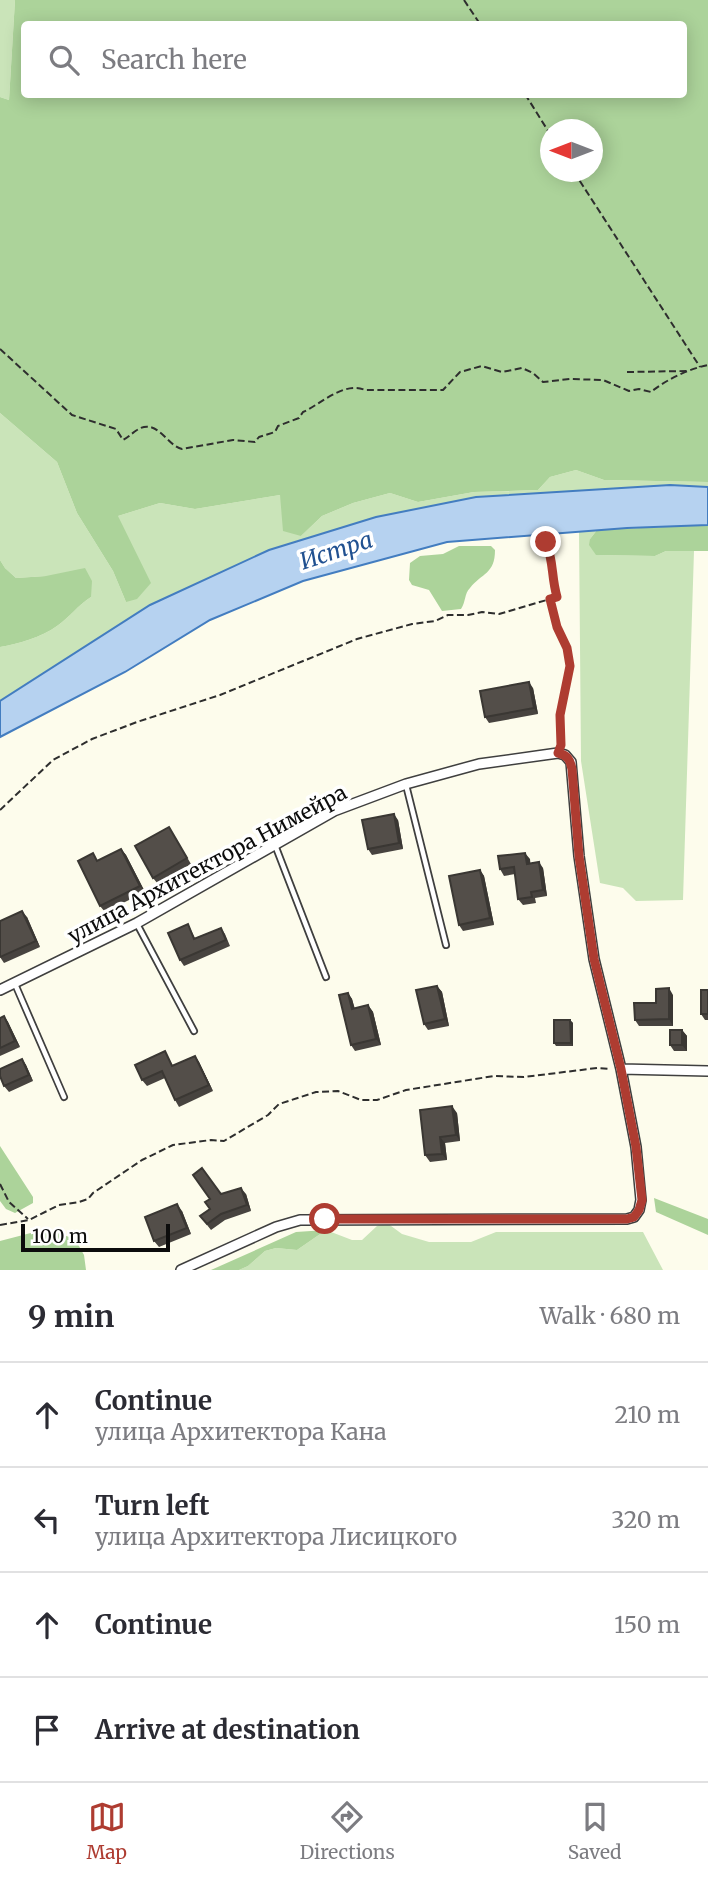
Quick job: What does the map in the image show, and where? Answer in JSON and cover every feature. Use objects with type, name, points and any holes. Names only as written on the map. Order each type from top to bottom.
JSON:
[{"type":"street","name":"улица Архитектора Нимейра","points":[[0,990],[137,923],[334,811],[406,784],[479,764],[558,753]]},
{"type":"street","points":[[181,1270],[276,1227],[300,1220],[634,1217],[642,1200],[636,1147],[621,1069],[594,959],[579,856],[571,762],[565,755],[558,753]]},
{"type":"street","points":[[621,1069],[708,1071]]},
{"type":"lane","points":[[406,784],[446,945]]},
{"type":"lane","points":[[274,844],[326,977]]},
{"type":"lane","points":[[137,923],[194,1031]]},
{"type":"lane","points":[[15,984],[64,1097]]},
{"type":"path","points":[[464,0],[478,21]]},
{"type":"path","points":[[528,98],[541,119]]},
{"type":"path","points":[[580,182],[700,367]]},
{"type":"path","points":[[0,349],[72,415],[116,429],[123,440],[138,428],[158,430],[175,448],[182,449],[224,441],[255,442],[259,437],[275,432],[278,426],[299,418],[303,412],[343,390],[358,387],[365,390],[443,390],[460,372],[482,366],[502,372],[522,368],[543,382],[603,380],[629,391],[639,389],[651,392],[688,371],[708,365]]},
{"type":"path","points":[[627,372],[688,371]]},
{"type":"path","points":[[0,810],[53,760],[92,739],[220,695],[357,639],[412,624],[436,621],[448,615],[482,612],[499,614],[557,597],[552,577],[553,558],[546,542]]},
{"type":"path","points":[[550,599],[557,627],[567,648],[570,666],[560,715],[561,745],[558,753]]},
{"type":"path","points":[[0,1225],[29,1220],[59,1205],[88,1199],[142,1160],[173,1144],[224,1141],[268,1115],[279,1104],[295,1097],[338,1091],[361,1100],[377,1100],[406,1090],[494,1076],[524,1077],[597,1068],[621,1069]]},
{"type":"path","points":[[0,1184],[9,1202],[29,1220]]},
{"type":"green space","points":[[0,0],[15,0],[9,100],[0,97]]},
{"type":"green space","points":[[15,0],[708,0],[708,482],[604,480],[576,470],[550,477],[538,490],[474,492],[418,502],[390,493],[353,503],[322,516],[301,536],[283,531],[280,495],[195,509],[160,503],[118,516],[151,583],[137,599],[126,602],[113,571],[77,513],[57,462],[0,413],[0,97],[9,100]]},
{"type":"green space","points":[[0,413],[57,462],[77,513],[113,571],[126,602],[118,516],[160,503],[195,509],[280,495],[301,536],[322,516],[353,503],[390,493],[418,502],[474,492],[538,490],[550,477],[576,470],[604,480],[708,482],[708,487],[670,485],[476,497],[376,517],[269,550],[150,605],[0,701],[0,647],[30,640],[51,630],[91,597],[46,576],[16,578],[0,560]]},
{"type":"green space","points":[[708,525],[708,551],[666,551],[655,556],[596,555],[589,545],[597,530]]},
{"type":"green space","points":[[597,530],[590,539],[597,555],[655,556],[666,551],[694,551],[683,900],[636,901],[623,888],[600,883],[581,761],[579,531]]},
{"type":"green space","points":[[459,546],[491,546],[495,550],[493,564],[468,590],[461,609],[442,611],[429,590],[412,585],[409,580],[410,563],[420,556],[443,554]]},
{"type":"green space","points":[[0,560],[16,578],[46,576],[85,568],[92,581],[91,597],[51,630],[30,640],[0,647]]},
{"type":"green space","points":[[0,1146],[33,1197],[33,1203],[15,1213],[6,1209],[0,1201]]},
{"type":"green space","points":[[654,1198],[708,1219],[708,1235],[656,1212]]},
{"type":"green space","points":[[387,1223],[402,1234],[429,1242],[471,1242],[496,1232],[643,1232],[663,1270],[239,1270],[265,1251],[276,1248],[297,1250],[326,1230],[352,1240],[362,1240],[377,1226]]},
{"type":"green space","points":[[46,1229],[75,1239],[84,1255],[86,1270],[0,1270],[0,1241]]},
{"type":"green space","points":[[326,1230],[297,1250],[276,1248],[265,1251],[239,1270],[211,1270],[296,1232]]},
{"type":"water","name":"Истра","points":[[670,485],[708,487],[708,525],[627,528],[447,542],[303,581],[210,620],[125,672],[0,737],[0,701],[150,605],[269,550],[376,517],[476,497]]},
{"type":"building","points":[[529,682],[534,708],[485,717],[480,691]]},
{"type":"building","points":[[394,814],[399,843],[368,849],[362,820]]},
{"type":"building","points":[[169,827],[187,858],[153,878],[135,846]]},
{"type":"building","points":[[121,849],[140,886],[100,906],[78,861],[93,853],[97,861]]},
{"type":"building","points":[[525,853],[527,864],[539,862],[543,890],[531,892],[532,897],[518,899],[514,867],[500,869],[498,856]]},
{"type":"building","points":[[480,870],[490,918],[459,925],[449,876]]},
{"type":"building","points":[[22,911],[36,941],[0,957],[0,921]]},
{"type":"building","points":[[188,924],[194,939],[221,928],[226,940],[180,960],[168,933]]},
{"type":"building","points":[[437,986],[445,1019],[424,1024],[416,990]]},
{"type":"building","points":[[669,988],[669,1019],[635,1020],[634,1003],[656,1003],[656,989]]},
{"type":"building","points":[[701,990],[708,990],[708,1014],[701,1014]]},
{"type":"building","points":[[348,993],[352,1009],[368,1005],[376,1039],[351,1045],[339,995]]},
{"type":"building","points":[[4,1016],[15,1041],[0,1048],[0,1018]]},
{"type":"building","points":[[554,1020],[570,1020],[571,1043],[554,1043]]},
{"type":"building","points":[[670,1030],[682,1030],[682,1045],[670,1045]]},
{"type":"building","points":[[165,1051],[172,1066],[195,1056],[209,1085],[175,1100],[162,1071],[142,1080],[135,1065]]},
{"type":"building","points":[[22,1059],[29,1075],[4,1086],[0,1069]]},
{"type":"building","points":[[452,1106],[456,1135],[440,1137],[442,1154],[425,1155],[420,1110]]},
{"type":"building","points":[[202,1168],[221,1194],[241,1188],[247,1205],[221,1214],[207,1224],[200,1216],[210,1209],[205,1202],[210,1199],[193,1175]]},
{"type":"building","points":[[177,1204],[187,1228],[154,1241],[145,1217]]},
{"type":"route","points":[[325,1219],[627,1219],[634,1217],[639,1210],[642,1200],[636,1147],[621,1069],[594,959],[579,856],[571,762],[565,755],[558,753],[561,745],[560,715],[570,666],[567,648],[557,627],[550,599],[557,597],[552,577],[553,558],[546,542]]}]
